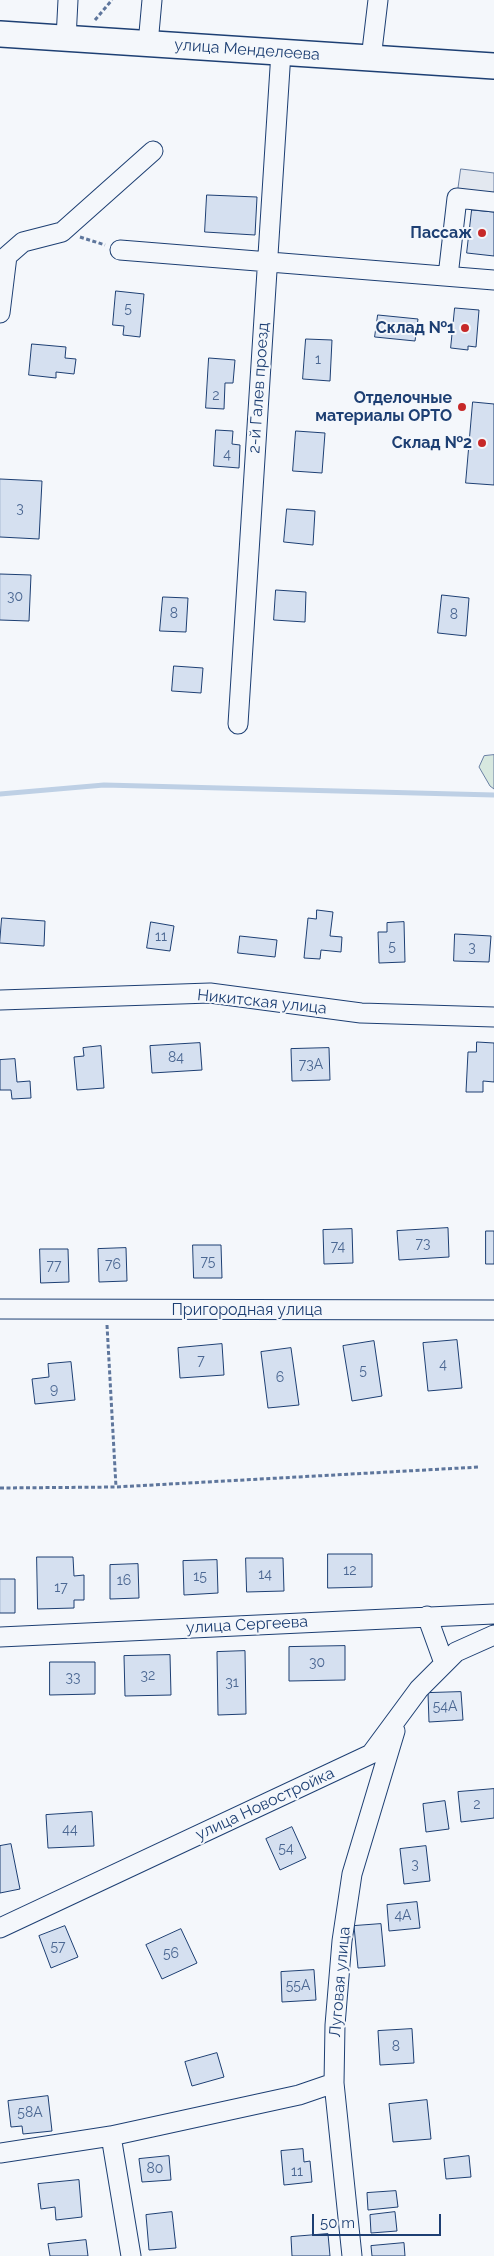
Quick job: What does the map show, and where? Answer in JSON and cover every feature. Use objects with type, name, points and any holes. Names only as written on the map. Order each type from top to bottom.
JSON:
[{"type":"main road","name":"улица Менделеева","points":[[0,34],[494,66]]},
{"type":"street","points":[[66,38],[68,0]]},
{"type":"street","points":[[148,44],[152,0]]},
{"type":"street","points":[[371,59],[378,0]]},
{"type":"street","name":"2-й Галев проезд","points":[[238,724],[266,262],[281,52]]},
{"type":"street","points":[[0,313],[8,256],[23,242],[62,232],[154,151]]},
{"type":"street","points":[[448,276],[457,198],[494,202]]},
{"type":"street","points":[[120,250],[494,280]]},
{"type":"street","name":"Никитская улица","points":[[0,1000],[210,993],[361,1013],[494,1017]]},
{"type":"street","name":"Пригородная улица","points":[[0,1309],[494,1310]]},
{"type":"street","name":"улица Сергеева","points":[[0,1637],[494,1614]]},
{"type":"street","points":[[427,1616],[444,1663]]},
{"type":"street","name":"улица Новостройка","points":[[0,1928],[372,1754],[419,1689],[444,1663],[456,1652],[494,1635]]},
{"type":"street","name":"Луговая улица","points":[[352,2256],[334,2083],[335,2025],[341,1950],[352,1874],[400,1715]]},
{"type":"street","points":[[0,2153],[111,2136],[299,2095],[334,2083]]},
{"type":"street","points":[[111,2136],[131,2256]]},
{"type":"path","points":[[62,232],[120,250]]},
{"type":"path","points":[[106,1310],[116,1487]]},
{"type":"path","points":[[0,1488],[116,1487],[479,1466]]},
{"type":"shaded area","points":[[461,169],[494,173],[494,202],[457,198]]},
{"type":"shaded area","points":[[494,755],[494,789],[490,786],[479,767],[484,756]]},
{"type":"building","points":[[207,195],[257,197],[255,235],[205,232]]},
{"type":"building","name":"Пассаж","points":[[472,210],[494,212],[494,256],[467,253]]},
{"type":"building","points":[[116,291],[144,294],[140,337],[123,335],[124,326],[113,325]]},
{"type":"building","name":"Склад №1","points":[[455,308],[479,310],[476,347],[468,346],[468,350],[451,348]]},
{"type":"building","points":[[378,315],[418,319],[415,341],[375,337]]},
{"type":"building","points":[[306,339],[332,340],[330,381],[303,379]]},
{"type":"building","points":[[32,344],[66,347],[65,358],[76,359],[74,374],[56,372],[56,378],[29,375]]},
{"type":"building","points":[[209,358],[235,360],[233,383],[225,383],[224,409],[206,408]]},
{"type":"building","name":"Склад №2","points":[[473,402],[494,404],[494,485],[466,483]]},
{"type":"building","points":[[216,430],[233,431],[232,444],[240,445],[239,468],[214,466]]},
{"type":"building","points":[[296,431],[325,433],[322,473],[293,471]]},
{"type":"building","points":[[0,479],[42,481],[39,539],[0,537]]},
{"type":"building","points":[[287,509],[315,511],[313,545],[284,542]]},
{"type":"building","points":[[0,574],[31,575],[29,621],[0,620]]},
{"type":"building","points":[[276,590],[306,592],[305,622],[274,620]]},
{"type":"building","points":[[442,595],[469,598],[466,636],[438,633]]},
{"type":"building","points":[[163,597],[188,598],[186,632],[160,631]]},
{"type":"building","points":[[174,666],[203,668],[201,693],[172,691]]},
{"type":"building","points":[[317,910],[333,912],[330,936],[342,937],[341,952],[321,950],[320,959],[304,958],[308,918],[316,919]]},
{"type":"building","points":[[2,918],[45,921],[44,946],[0,943]]},
{"type":"building","points":[[151,922],[174,926],[170,951],[147,948]]},
{"type":"building","points":[[404,922],[405,962],[379,963],[378,932],[387,932],[387,923]]},
{"type":"building","points":[[455,934],[491,936],[489,962],[454,961]]},
{"type":"building","points":[[240,936],[277,940],[275,957],[238,953]]},
{"type":"building","points":[[477,1042],[494,1043],[494,1082],[483,1081],[483,1092],[466,1092],[468,1052],[476,1052]]},
{"type":"building","points":[[200,1043],[202,1070],[152,1073],[150,1046]]},
{"type":"building","points":[[101,1046],[104,1088],[77,1090],[74,1057],[84,1056],[83,1048]]},
{"type":"building","points":[[329,1048],[330,1080],[292,1081],[291,1049]]},
{"type":"building","points":[[15,1059],[17,1082],[30,1081],[31,1098],[12,1099],[11,1090],[0,1090],[0,1060]]},
{"type":"building","points":[[448,1228],[449,1257],[399,1260],[397,1231]]},
{"type":"building","points":[[352,1229],[353,1263],[324,1264],[323,1230]]},
{"type":"building","points":[[486,1231],[494,1231],[494,1264],[486,1264]]},
{"type":"building","points":[[193,1245],[221,1245],[222,1278],[194,1278]]},
{"type":"building","points":[[126,1248],[127,1281],[99,1282],[98,1249]]},
{"type":"building","points":[[40,1249],[68,1249],[69,1282],[41,1283]]},
{"type":"building","points":[[457,1340],[462,1388],[428,1391],[423,1343]]},
{"type":"building","points":[[374,1341],[382,1396],[352,1401],[343,1346]]},
{"type":"building","points":[[222,1344],[224,1375],[180,1378],[178,1348]]},
{"type":"building","points":[[291,1348],[299,1405],[268,1408],[261,1352]]},
{"type":"building","points":[[71,1362],[75,1400],[35,1404],[32,1379],[49,1377],[48,1364]]},
{"type":"building","points":[[328,1554],[372,1554],[372,1587],[328,1588]]},
{"type":"building","points":[[37,1557],[73,1557],[74,1576],[84,1575],[84,1600],[74,1600],[74,1608],[38,1609]]},
{"type":"building","points":[[246,1558],[283,1558],[284,1591],[247,1592]]},
{"type":"building","points":[[217,1560],[218,1593],[184,1595],[183,1561]]},
{"type":"building","points":[[138,1564],[139,1598],[110,1599],[110,1565]]},
{"type":"building","points":[[0,1579],[15,1579],[15,1613],[0,1613]]},
{"type":"building","points":[[345,1646],[345,1680],[289,1681],[289,1647]]},
{"type":"building","points":[[245,1651],[246,1714],[218,1715],[217,1652]]},
{"type":"building","points":[[170,1655],[171,1695],[125,1696],[124,1656]]},
{"type":"building","points":[[50,1662],[95,1662],[95,1694],[50,1695]]},
{"type":"building","points":[[461,1692],[463,1720],[429,1722],[428,1693]]},
{"type":"building","points":[[494,1789],[494,1818],[461,1822],[458,1792]]},
{"type":"building","points":[[445,1801],[449,1829],[426,1832],[423,1804]]},
{"type":"building","points":[[92,1812],[94,1846],[48,1848],[46,1815]]},
{"type":"building","points":[[292,1827],[306,1858],[280,1870],[266,1839]]},
{"type":"building","points":[[11,1844],[20,1889],[0,1893],[0,1846]]},
{"type":"building","points":[[426,1846],[430,1881],[404,1884],[400,1849]]},
{"type":"building","points":[[417,1902],[420,1928],[389,1931],[387,1905]]},
{"type":"building","points":[[381,1924],[385,1966],[358,1968],[354,1926]]},
{"type":"building","points":[[65,1926],[78,1957],[51,1968],[39,1936]]},
{"type":"building","points":[[181,1929],[197,1963],[162,1979],[146,1945]]},
{"type":"building","points":[[314,1970],[316,2000],[282,2002],[281,1972]]},
{"type":"building","points":[[412,2029],[414,2063],[380,2065],[378,2031]]},
{"type":"building","points":[[217,2053],[224,2077],[192,2086],[185,2062]]},
{"type":"building","points":[[48,2096],[52,2131],[23,2134],[22,2126],[11,2127],[8,2101]]},
{"type":"building","points":[[427,2100],[431,2139],[393,2142],[389,2104]]},
{"type":"building","points":[[303,2149],[304,2162],[310,2161],[312,2182],[284,2185],[281,2151]]},
{"type":"building","points":[[169,2156],[171,2180],[142,2182],[139,2159]]},
{"type":"building","points":[[469,2156],[471,2177],[446,2179],[444,2159]]},
{"type":"building","points":[[79,2180],[82,2217],[56,2220],[55,2207],[41,2209],[38,2184]]},
{"type":"building","points":[[396,2191],[398,2207],[368,2210],[367,2193]]},
{"type":"building","points":[[172,2212],[176,2248],[149,2250],[146,2215]]},
{"type":"building","points":[[395,2212],[397,2231],[371,2233],[370,2215]]},
{"type":"building","points":[[328,2234],[330,2256],[292,2256],[291,2237]]},
{"type":"building","points":[[86,2240],[88,2256],[50,2256],[48,2244]]},
{"type":"building","points":[[404,2243],[405,2256],[372,2256],[371,2246]]},
{"type":"waterway","points":[[0,794],[104,785],[494,795]]},
{"type":"place","name":"Пассаж","points":[[482,233]]},
{"type":"place","name":"Склад №1","points":[[465,328]]},
{"type":"place","name":"Отделочные материалы ОРТО","points":[[462,407]]},
{"type":"place","name":"Склад №2","points":[[482,443]]}]
